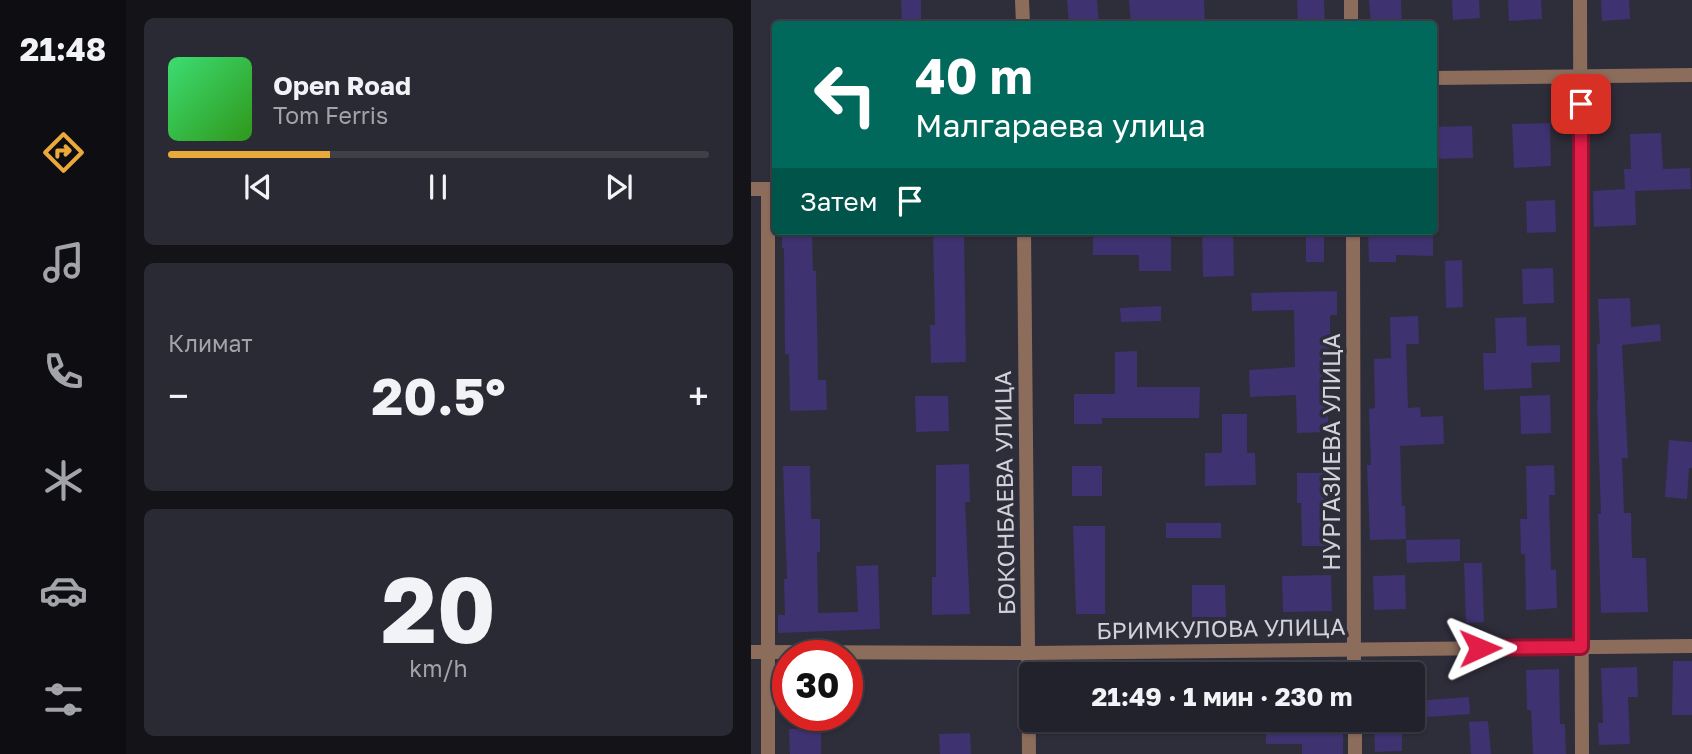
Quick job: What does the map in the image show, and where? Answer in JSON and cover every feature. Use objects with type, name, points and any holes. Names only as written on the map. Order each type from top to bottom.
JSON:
[{"type":"street","points":[[1022,0],[1022,21]]},
{"type":"street","points":[[1351,0],[1351,21]]},
{"type":"street","points":[[1580,0],[1582,754]]},
{"type":"street","points":[[1437,78],[1692,75]]},
{"type":"street","points":[[751,189],[772,189],[768,754]]},
{"type":"street","name":"БОКОНБАЕВА УЛИЦА","points":[[1024,235],[1029,754]]},
{"type":"street","name":"НУРГАЗИЕВА УЛИЦА","points":[[1353,235],[1354,662]]},
{"type":"street","name":"БРИМКУЛОВА УЛИЦА","points":[[751,652],[1028,653],[1692,646]]},
{"type":"street","points":[[1355,732],[1355,754]]},
{"type":"building","points":[[901,0],[921,0],[921,21],[902,21]]},
{"type":"building","points":[[1067,0],[1097,0],[1099,21],[1069,21]]},
{"type":"building","points":[[1129,0],[1204,0],[1205,21],[1131,21]]},
{"type":"building","points":[[1297,0],[1324,0],[1325,21],[1298,21]]},
{"type":"building","points":[[1369,0],[1401,0],[1402,21],[1371,21]]},
{"type":"building","points":[[1452,0],[1479,0],[1480,18],[1453,20]]},
{"type":"building","points":[[1508,0],[1541,0],[1542,19],[1509,21]]},
{"type":"building","points":[[1601,0],[1629,0],[1630,19],[1602,21]]},
{"type":"building","points":[[1550,123],[1551,166],[1514,168],[1512,124]]},
{"type":"building","points":[[1472,126],[1473,158],[1437,159],[1437,127]]},
{"type":"building","points":[[1661,133],[1663,169],[1690,168],[1691,189],[1635,191],[1636,225],[1594,227],[1593,191],[1625,189],[1624,169],[1631,169],[1630,134]]},
{"type":"building","points":[[1555,200],[1556,232],[1527,233],[1526,201]]},
{"type":"building","points":[[782,235],[812,235],[813,271],[816,271],[818,380],[826,380],[827,410],[790,411],[789,354],[785,354]]},
{"type":"building","points":[[933,235],[964,235],[966,362],[931,363],[930,325],[935,325]]},
{"type":"building","points":[[1093,235],[1171,235],[1171,271],[1139,271],[1139,255],[1093,255]]},
{"type":"building","points":[[1202,235],[1233,235],[1234,276],[1203,277]]},
{"type":"building","points":[[1306,235],[1324,235],[1324,262],[1306,262]]},
{"type":"building","points":[[1368,235],[1433,235],[1433,256],[1396,255],[1396,262],[1369,262]]},
{"type":"building","points":[[1462,260],[1463,307],[1446,308],[1445,261]]},
{"type":"building","points":[[1553,268],[1554,303],[1523,304],[1522,269]]},
{"type":"building","points":[[1337,291],[1337,315],[1330,315],[1330,351],[1322,351],[1323,394],[1328,394],[1328,432],[1297,433],[1296,395],[1250,397],[1249,370],[1295,367],[1294,310],[1252,311],[1251,293]]},
{"type":"building","points":[[1630,298],[1631,327],[1660,324],[1661,341],[1622,345],[1628,458],[1622,458],[1624,513],[1631,513],[1632,558],[1646,558],[1648,612],[1601,613],[1598,299]]},
{"type":"building","points":[[1161,306],[1161,321],[1121,322],[1120,308]]},
{"type":"building","points":[[1418,316],[1419,344],[1406,344],[1408,408],[1420,407],[1421,417],[1443,416],[1444,444],[1400,446],[1406,539],[1370,540],[1367,465],[1371,465],[1369,409],[1375,408],[1374,359],[1391,358],[1390,317]]},
{"type":"building","points":[[1526,317],[1527,346],[1560,345],[1560,362],[1531,363],[1532,388],[1484,390],[1483,353],[1496,353],[1495,318]]},
{"type":"building","points":[[1137,351],[1137,387],[1200,387],[1199,418],[1102,418],[1102,424],[1074,424],[1074,394],[1115,394],[1115,352]]},
{"type":"building","points":[[1550,395],[1551,433],[1521,434],[1520,396]]},
{"type":"building","points":[[915,396],[948,396],[949,431],[916,432]]},
{"type":"building","points":[[1222,414],[1247,414],[1247,453],[1255,453],[1256,485],[1205,486],[1205,453],[1222,453]]},
{"type":"building","points":[[1669,440],[1693,442],[1693,468],[1689,468],[1687,499],[1665,497]]},
{"type":"building","points":[[969,464],[970,502],[965,502],[970,614],[932,615],[932,577],[936,577],[936,465]]},
{"type":"building","points":[[1554,465],[1555,495],[1549,495],[1551,570],[1556,569],[1557,608],[1526,610],[1525,554],[1521,554],[1520,519],[1527,519],[1526,466]]},
{"type":"building","points":[[783,466],[810,466],[811,519],[820,519],[820,552],[817,552],[818,613],[858,612],[856,566],[878,565],[880,629],[778,633],[778,615],[785,615],[784,579],[787,579]]},
{"type":"building","points":[[1072,466],[1102,466],[1102,496],[1072,496]]},
{"type":"building","points":[[1297,473],[1328,473],[1328,546],[1302,546]]},
{"type":"building","points":[[1166,523],[1221,523],[1221,538],[1166,538]]},
{"type":"building","points":[[1073,526],[1105,526],[1105,614],[1076,614]]},
{"type":"building","points":[[1460,539],[1460,561],[1407,563],[1406,540]]},
{"type":"building","points":[[1464,563],[1482,563],[1484,622],[1466,623]]},
{"type":"building","points":[[1331,575],[1332,611],[1283,612],[1282,576]]},
{"type":"building","points":[[1405,575],[1406,609],[1374,610],[1373,576]]},
{"type":"building","points":[[1192,585],[1225,585],[1226,617],[1192,617]]},
{"type":"building","points":[[1673,661],[1693,661],[1693,715],[1672,715]]},
{"type":"building","points":[[1637,667],[1638,697],[1628,697],[1630,744],[1599,745],[1598,723],[1603,723],[1601,668]]},
{"type":"building","points":[[1559,669],[1560,724],[1565,724],[1566,754],[1533,754],[1531,710],[1527,710],[1526,670]]},
{"type":"building","points":[[1469,697],[1470,714],[1425,717],[1425,700]]},
{"type":"building","points":[[1488,721],[1491,754],[1471,754],[1469,722]]},
{"type":"building","points":[[789,731],[821,731],[821,754],[790,754]]},
{"type":"building","points":[[1266,732],[1343,732],[1343,754],[1302,754],[1302,744],[1266,744]]},
{"type":"building","points":[[1374,732],[1402,732],[1402,751],[1375,752]]},
{"type":"building","points":[[970,733],[971,754],[940,754],[939,734]]},
{"type":"route","points":[[1480,648],[1581,647],[1581,104]]}]
